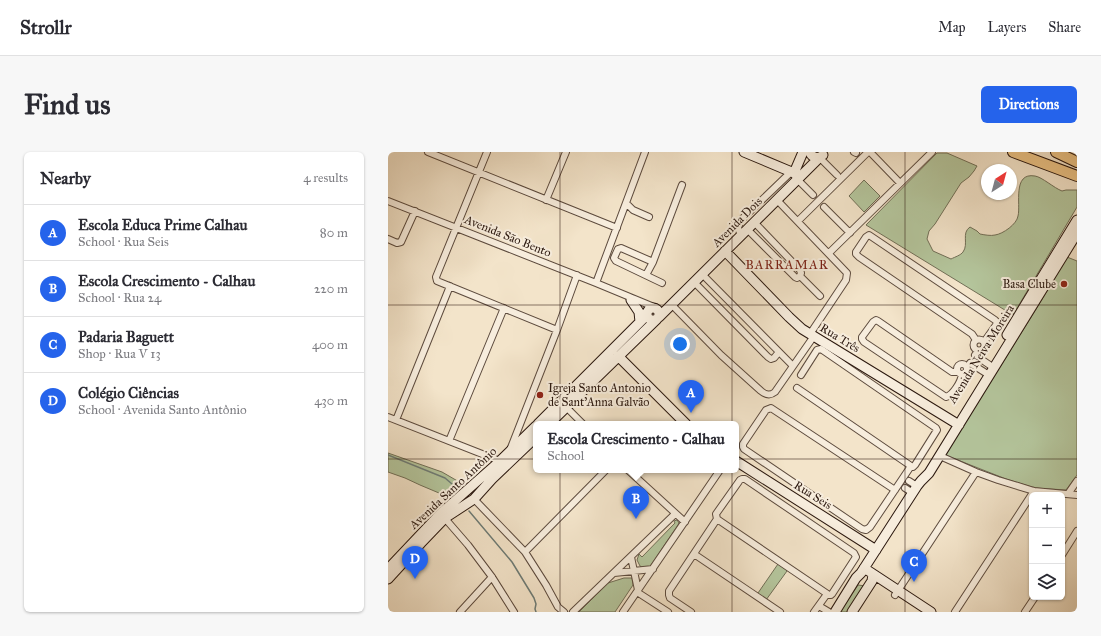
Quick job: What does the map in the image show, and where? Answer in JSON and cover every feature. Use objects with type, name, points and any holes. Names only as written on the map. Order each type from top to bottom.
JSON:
[{"type":"main road","points":[[1013,152],[1077,176]]},
{"type":"main road","points":[[1056,152],[1077,162]]},
{"type":"street","points":[[428,152],[617,228]]},
{"type":"street","points":[[486,152],[436,277],[437,281],[557,330]]},
{"type":"street","points":[[546,200],[566,152]]},
{"type":"street","points":[[596,283],[645,152]]},
{"type":"street","points":[[744,152],[795,176],[813,195]]},
{"type":"street","points":[[800,276],[797,278],[795,277],[738,228],[740,221],[795,176],[803,152]]},
{"type":"street","points":[[810,152],[814,157],[822,154],[837,176]]},
{"type":"street","points":[[798,222],[869,152],[900,183]]},
{"type":"street","points":[[829,253],[932,152]]},
{"type":"street","name":"Avenida Dois","points":[[653,313],[671,304],[777,200],[795,176],[822,154]]},
{"type":"street","points":[[1051,166],[1077,179]]},
{"type":"street","points":[[646,275],[653,262],[682,185]]},
{"type":"street","points":[[671,304],[721,355],[765,394],[770,395],[775,392],[793,366],[847,276],[844,269],[777,200]]},
{"type":"street","name":"Avenida São Bento","points":[[388,201],[596,283],[619,293],[653,313]]},
{"type":"street","points":[[626,203],[633,210],[649,217]]},
{"type":"street","points":[[824,207],[850,233]]},
{"type":"street","points":[[388,239],[397,243],[401,242],[414,211]]},
{"type":"street","name":"Avenida Neiva Moreira","points":[[989,370],[1077,220]]},
{"type":"street","points":[[754,222],[800,270],[800,276],[820,296]]},
{"type":"street","name":"Avenida Neiva Moreira","points":[[835,612],[856,578],[863,571],[876,550],[913,486],[956,423],[1077,233]]},
{"type":"street","points":[[960,373],[960,379],[950,395],[946,397],[862,340],[862,337],[873,322],[877,320],[952,372],[960,373],[966,372],[968,364],[977,353],[983,349],[985,346],[984,342],[997,322],[872,237],[866,237],[856,252],[858,257],[972,334],[976,340]]},
{"type":"street","points":[[653,262],[621,248],[618,249],[614,258],[616,262],[662,283]]},
{"type":"street","points":[[608,251],[616,254]]},
{"type":"street","name":"Rua Três","points":[[725,251],[789,317],[812,335],[956,423]]},
{"type":"street","points":[[702,274],[793,366]]},
{"type":"street","points":[[509,453],[577,275]]},
{"type":"street","points":[[694,282],[771,359],[774,358],[779,352]]},
{"type":"street","points":[[396,420],[450,286]]},
{"type":"street","name":"Avenida São Bento","points":[[619,293],[653,313]]},
{"type":"street","points":[[631,300],[639,312],[640,322]]},
{"type":"street","points":[[449,441],[504,308]]},
{"type":"street","points":[[552,421],[618,356],[653,313]]},
{"type":"street","name":"Avenida Santo Antônio","points":[[541,421],[640,322],[653,313]]},
{"type":"street","points":[[976,340],[973,345],[989,370]]},
{"type":"street","points":[[976,340],[981,340],[984,342]]},
{"type":"street","points":[[797,388],[913,467],[937,432],[936,428],[820,349],[817,350],[800,375]]},
{"type":"street","points":[[618,356],[683,421]]},
{"type":"street","points":[[968,364],[989,370]]},
{"type":"street","points":[[566,407],[580,421]]},
{"type":"street","points":[[895,490],[771,408],[766,410],[743,445],[745,450],[864,529],[868,529],[870,527],[895,490],[910,466]]},
{"type":"street","points":[[388,417],[500,462]]},
{"type":"street","name":"Avenida Neiva Moreira","points":[[913,486],[929,473],[940,456],[956,423]]},
{"type":"street","name":"Avenida Santo Antônio","points":[[388,569],[533,429]]},
{"type":"street","name":"Avenida Santo Antônio","points":[[388,579],[443,516],[474,499],[492,479],[533,440]]},
{"type":"street","points":[[940,456],[976,472],[1034,491],[1077,495]]},
{"type":"street","name":"Rua Seis","points":[[739,463],[876,550]]},
{"type":"street","points":[[897,593],[976,472]]},
{"type":"street","points":[[525,552],[603,473]]},
{"type":"street","points":[[631,473],[685,522]]},
{"type":"street","points":[[623,612],[718,473]]},
{"type":"street","points":[[691,612],[670,598],[668,593],[717,519],[716,514],[740,480],[743,479],[850,550],[855,554],[855,558],[832,594],[827,594],[717,519]]},
{"type":"street","points":[[1068,494],[1077,481]]},
{"type":"street","points":[[955,612],[1034,491]]},
{"type":"street","points":[[474,499],[525,552],[558,607],[564,612]]},
{"type":"street","points":[[573,612],[675,514]]},
{"type":"street","points":[[443,516],[468,545],[492,577],[514,612]]},
{"type":"street","points":[[1065,549],[1077,531]]},
{"type":"street","points":[[694,554],[780,612]]},
{"type":"street","points":[[631,557],[638,591],[668,612]]},
{"type":"street","points":[[614,573],[653,569]]},
{"type":"street","points":[[863,571],[924,611]]},
{"type":"street","points":[[460,612],[492,577]]},
{"type":"street","points":[[852,612],[872,577]]},
{"type":"street","points":[[814,612],[827,594]]},
{"type":"street","points":[[1025,612],[1033,600]]},
{"type":"street","points":[[819,606],[829,612]]},
{"type":"green space","points":[[937,153],[947,153],[977,166],[969,177],[961,183],[929,231],[927,239],[933,251],[951,259],[959,255],[965,249],[965,235],[967,229],[970,227],[980,234],[992,235],[1002,233],[1015,222],[1019,211],[1020,184],[1023,179],[1028,176],[1035,176],[1045,180],[1055,188],[1062,191],[1077,190],[1077,207],[1013,315],[866,225]]},
{"type":"green space","points":[[864,180],[880,196],[864,212],[849,196]]},
{"type":"green space","points":[[1067,257],[1077,261],[1077,475],[1066,490],[1035,488],[1006,479],[945,455]]},
{"type":"green space","points":[[388,453],[442,472],[461,483],[446,498],[439,493],[388,472]]},
{"type":"green space","points":[[677,520],[679,523],[678,525],[651,565],[643,568],[640,566],[637,560],[639,554],[642,557],[675,523],[674,521]]},
{"type":"green space","points":[[778,564],[787,571],[766,600],[759,596],[758,593]]},
{"type":"green space","points":[[624,578],[632,578],[633,585],[615,612],[579,612],[608,583]]},
{"type":"green space","points":[[858,585],[866,586],[849,612],[840,612]]},
{"type":"waterway","points":[[388,455],[445,478],[452,484]]},
{"type":"waterway","points":[[469,511],[512,562],[534,598],[536,612]]},
{"type":"place","name":"Basa Clube","points":[[1064,284]]},
{"type":"place","name":"Igreja Santo Antonio de Sant'Anna Galvão","points":[[540,395]]},
{"type":"place","name":"Escola Educa Prime Calhau","points":[[691,413]]},
{"type":"place","name":"Escola Crescimento - Calhau","points":[[636,519]]},
{"type":"place","name":"Colégio Ciências","points":[[415,579]]},
{"type":"place","name":"Padaria Baguett","points":[[914,582]]},
{"type":"district","name":"BARRAMAR","points":[[787,265]]}]
